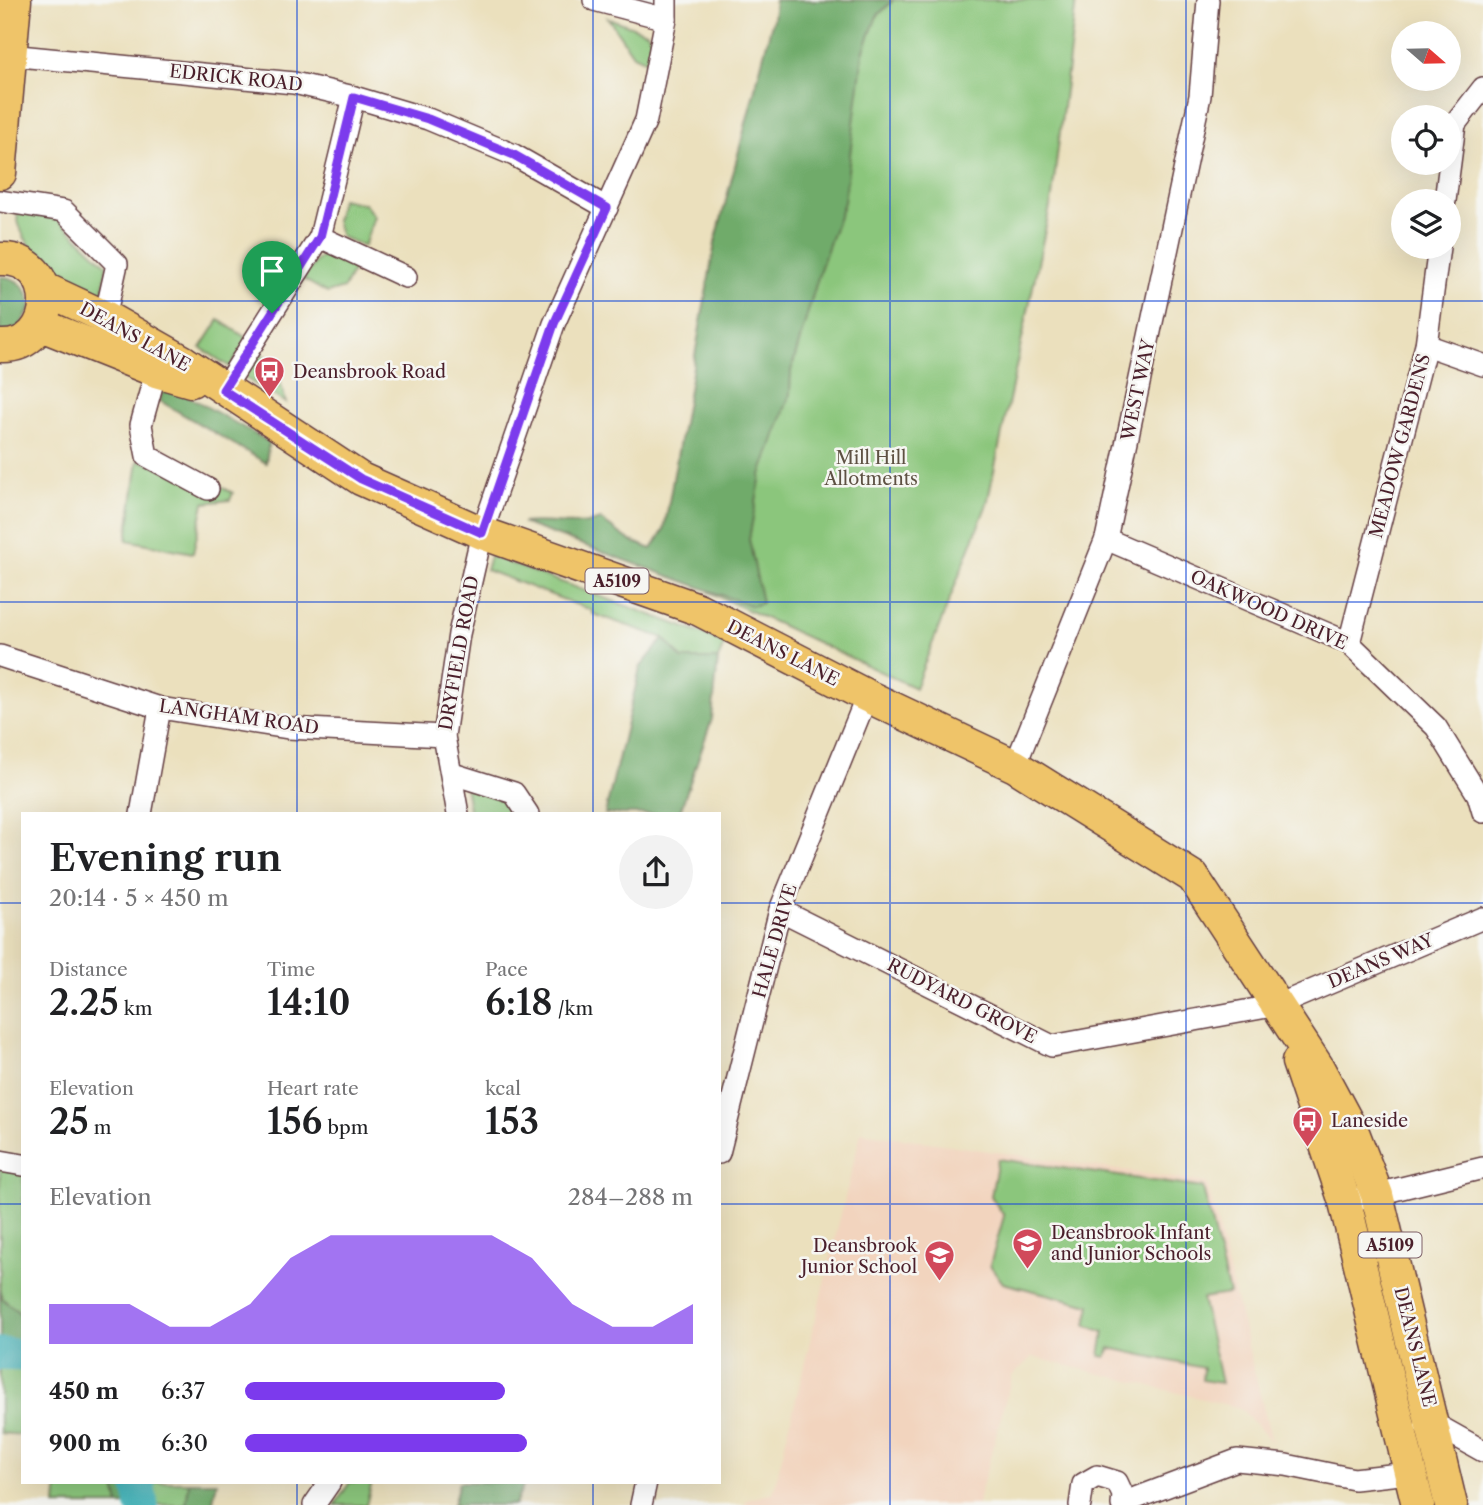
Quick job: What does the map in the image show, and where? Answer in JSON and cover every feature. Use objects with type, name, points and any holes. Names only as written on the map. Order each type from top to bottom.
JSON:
[{"type":"main road","points":[[0,173],[15,0]]},
{"type":"main road","points":[[0,233],[10,260],[37,272],[45,289],[47,304],[41,325],[21,342],[0,346]]},
{"type":"main road","name":"DEANS LANE","points":[[45,289],[105,317],[184,362],[361,479],[482,533],[698,609],[867,696],[1015,766],[1193,877],[1278,1005],[1354,1135],[1377,1195],[1451,1505]]},
{"type":"main road","name":"DEANS LANE","points":[[41,325],[156,371],[223,390]]},
{"type":"main road","name":"DEANS LANE","points":[[1278,1005],[1345,1202],[1418,1505]]},
{"type":"street","points":[[594,0],[666,10]]},
{"type":"street","name":"WEST WAY","points":[[1015,766],[1106,539],[1200,96],[1208,0]]},
{"type":"street","name":"DRYFIELD ROAD","points":[[458,812],[444,736],[459,634],[482,533],[554,324],[646,120],[666,10]]},
{"type":"street","name":"EDRICK ROAD","points":[[9,55],[294,83],[354,97],[428,119],[514,155],[607,208]]},
{"type":"street","points":[[1447,189],[1455,124],[1483,88]]},
{"type":"street","points":[[223,390],[320,237],[354,97]]},
{"type":"street","points":[[0,201],[64,211],[117,264],[105,317]]},
{"type":"street","points":[[320,237],[406,277]]},
{"type":"street","name":"MEADOW GARDENS","points":[[1349,642],[1426,345],[1437,259]]},
{"type":"street","points":[[1426,345],[1483,365]]},
{"type":"street","points":[[156,371],[141,425],[147,456],[208,489]]},
{"type":"street","name":"OAKWOOD DRIVE","points":[[1106,539],[1349,642],[1436,727],[1478,795],[1483,812]]},
{"type":"street","name":"LANGHAM ROAD","points":[[0,656],[160,708],[288,728],[444,736]]},
{"type":"street","name":"HALE DRIVE","points":[[721,1145],[780,910],[867,696]]},
{"type":"street","points":[[141,812],[160,708]]},
{"type":"street","points":[[453,774],[514,793],[527,812]]},
{"type":"street","name":"RUDYARD GROVE","points":[[780,910],[1052,1046],[1278,1005]]},
{"type":"street","name":"DEANS WAY","points":[[1278,1005],[1483,918]]},
{"type":"street","points":[[0,1161],[21,1165]]},
{"type":"street","points":[[1345,1202],[1483,1168]]},
{"type":"street","points":[[1399,1429],[1433,1423],[1483,1451]]},
{"type":"street","points":[[1080,1505],[1083,1484],[1097,1476],[1117,1482],[1122,1504],[1237,1460],[1286,1465],[1354,1479],[1409,1473]]},
{"type":"street","points":[[314,1505],[329,1484]]},
{"type":"street","points":[[641,1505],[646,1484]]},
{"type":"shaded area","name":"Deansbrook Infant and Junior Schools","points":[[861,1132],[1207,1183],[1272,1442],[1240,1408],[1032,1357],[1012,1376],[977,1505],[745,1505],[746,1500],[773,1493]]},
{"type":"green space","points":[[775,0],[893,0],[877,16],[863,53],[844,202],[821,267],[791,371],[790,394],[761,475],[749,539],[762,603],[752,606],[522,523],[581,524],[601,520],[631,541],[652,549],[664,530],[715,243],[773,19]]},
{"type":"green space","name":"Mill Hill Allotments","points":[[893,0],[1076,0],[1052,197],[987,504],[915,688],[709,592],[812,227],[860,34]]},
{"type":"green space","points":[[608,18],[647,32],[651,39],[646,61],[633,55]]},
{"type":"green space","points":[[341,199],[365,204],[374,217],[364,246],[341,237],[336,221]]},
{"type":"green space","points":[[17,211],[57,218],[107,265],[101,307],[88,300],[47,267],[26,239],[19,225]]},
{"type":"green space","points":[[332,249],[358,261],[344,288],[327,293],[303,279],[317,260]]},
{"type":"green space","points":[[0,277],[13,279],[22,285],[31,307],[19,328],[0,333]]},
{"type":"green space","points":[[219,320],[248,339],[230,367],[201,348]]},
{"type":"green space","points":[[257,351],[275,363],[286,403],[242,376]]},
{"type":"green space","points":[[172,387],[269,442],[266,463],[160,401],[162,392]]},
{"type":"green space","points":[[138,460],[216,484],[233,493],[230,500],[204,503],[193,553],[127,540]]},
{"type":"green space","points":[[490,556],[725,642],[718,659],[682,659],[664,638],[593,614],[591,610],[486,570]]},
{"type":"green space","points":[[664,638],[682,659],[718,659],[712,719],[680,812],[605,812],[640,668]]},
{"type":"green space","points":[[465,786],[508,798],[518,812],[470,812]]},
{"type":"green space","points":[[998,1159],[1203,1188],[1229,1294],[1202,1298],[1221,1383],[1202,1380],[1203,1368],[1110,1348],[1106,1357],[1100,1356],[1104,1332],[1086,1325],[1090,1305],[1003,1283],[990,1265],[1004,1216],[991,1196]]},
{"type":"green space","points":[[0,1162],[21,1166],[21,1435],[0,1433]]},
{"type":"green space","points":[[0,1291],[2,1298],[21,1314],[21,1363],[0,1359]]},
{"type":"green space","points":[[58,1484],[212,1484],[207,1505],[56,1505]]},
{"type":"green space","points":[[114,1484],[152,1484],[154,1505],[119,1505]]},
{"type":"green space","points":[[189,1484],[217,1484],[212,1505],[186,1505]]},
{"type":"green space","points":[[349,1484],[371,1484],[366,1505],[335,1505]]},
{"type":"green space","points":[[458,1484],[524,1484],[515,1505],[453,1505]]},
{"type":"waterway","points":[[0,1354],[21,1355]]},
{"type":"waterway","points":[[138,1484],[142,1505]]},
{"type":"place","name":"Deansbrook Road","points":[[270,399]]},
{"type":"place","name":"Laneside","points":[[1308,1148]]},
{"type":"place","name":"Deansbrook Infant and Junior Schools","points":[[1028,1270]]},
{"type":"place","name":"Deansbrook Junior School","points":[[940,1283]]},
{"type":"route","points":[[354,97],[428,119],[514,155],[607,208],[554,324],[482,533],[361,479],[223,390],[272,313],[320,237],[354,97]]}]
